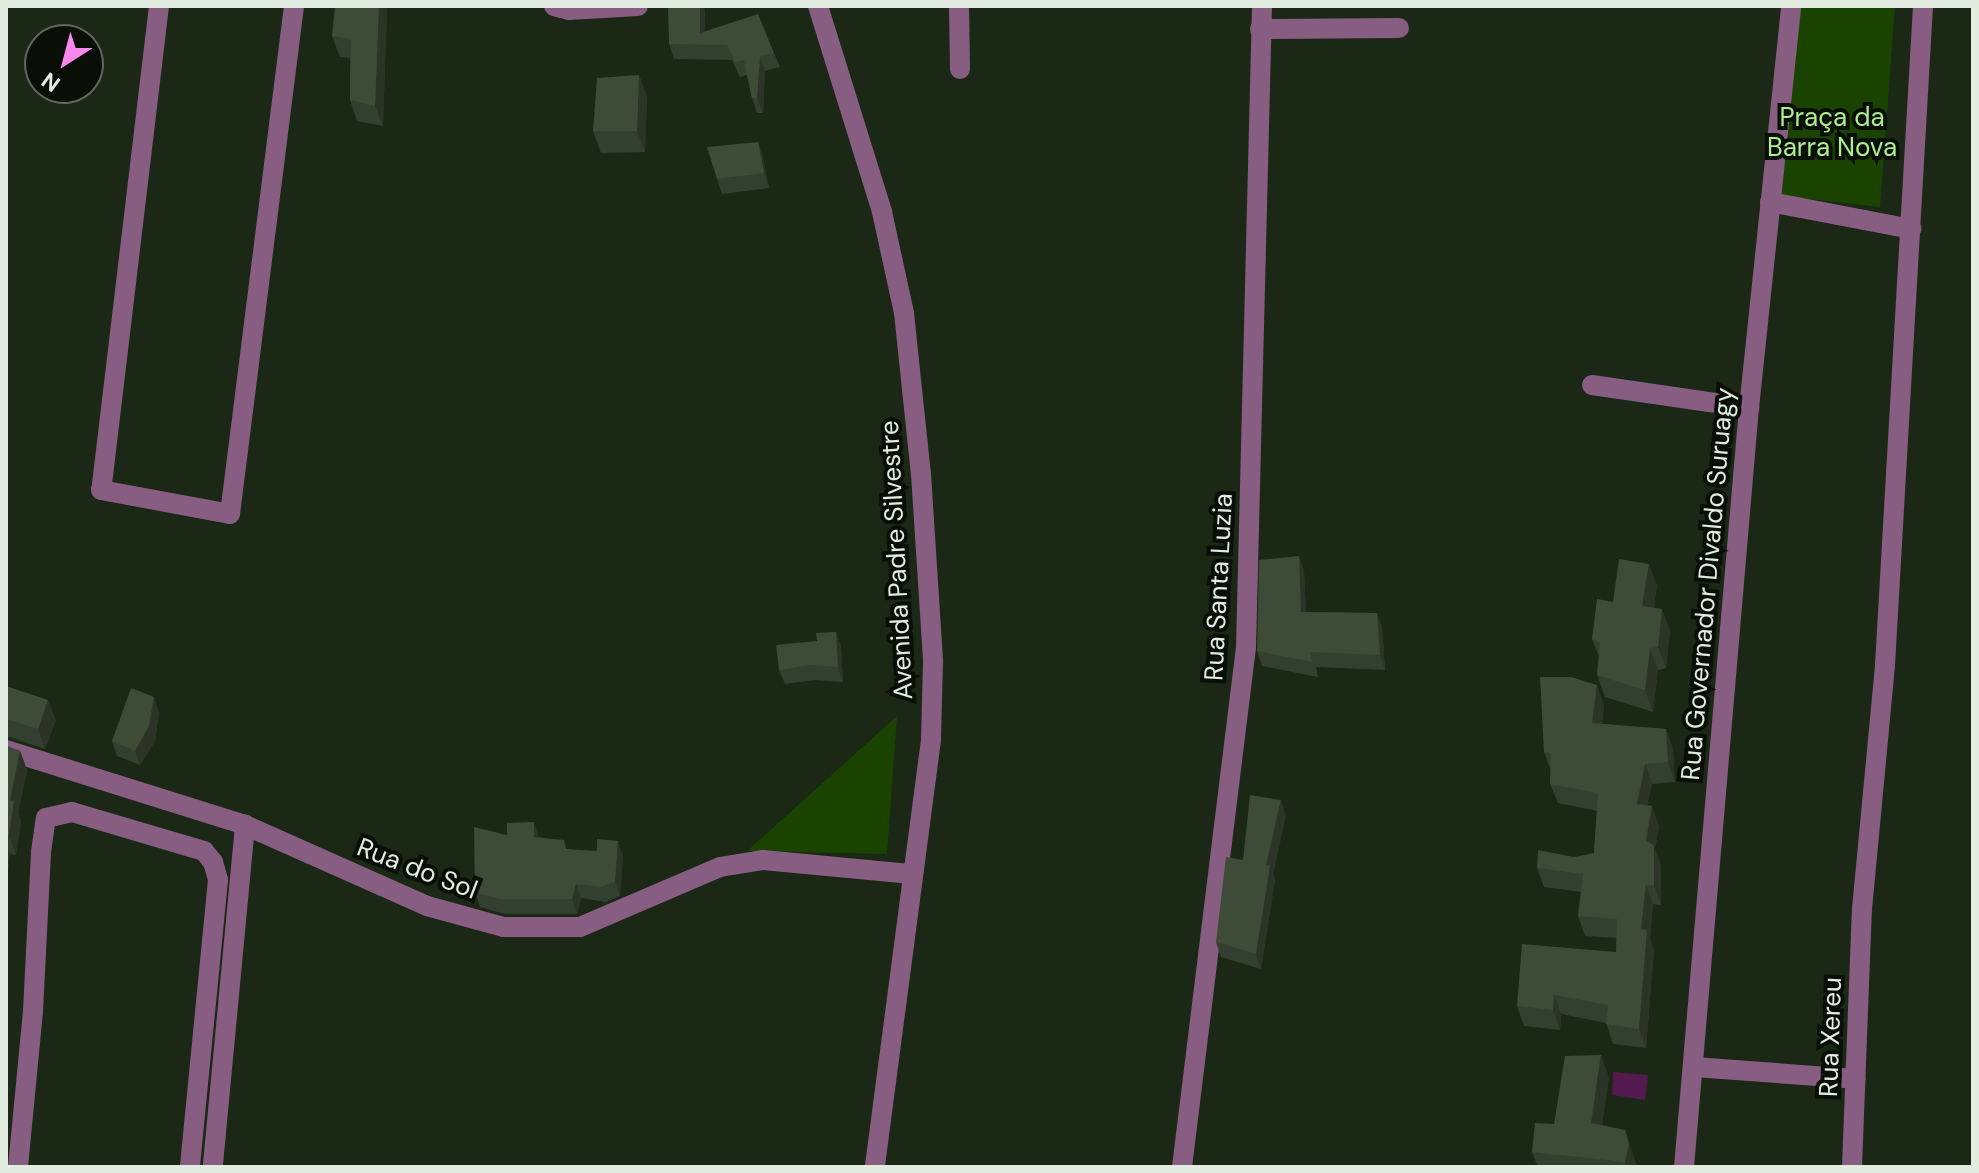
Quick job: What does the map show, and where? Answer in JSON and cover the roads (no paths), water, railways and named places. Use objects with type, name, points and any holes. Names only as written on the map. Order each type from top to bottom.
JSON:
[{"type":"street","points":[[159,6],[101,490],[230,514],[294,6]]},
{"type":"street","points":[[554,6],[569,10],[638,6]]},
{"type":"street","name":"Avenida Padre Silvestre","points":[[818,6],[882,212],[907,342],[921,474],[933,662],[931,740],[875,1167]]},
{"type":"street","points":[[959,6],[960,69]]},
{"type":"street","name":"Rua Santa Luzia","points":[[1182,1167],[1246,647],[1262,6]]},
{"type":"street","name":"Rua Governador Divaldo Suruagy","points":[[1684,1167],[1749,408],[1791,6]]},
{"type":"street","name":"Rua Xereu","points":[[1852,1167],[1862,909],[1885,665],[1923,6]]},
{"type":"street","points":[[1260,29],[1399,28]]},
{"type":"street","points":[[1770,202],[1911,229]]},
{"type":"street","points":[[1592,385],[1749,408]]},
{"type":"street","name":"Rua do Sol","points":[[6,750],[245,825],[427,906],[503,927],[580,927],[720,867],[763,860],[912,874]]},
{"type":"street","points":[[151,833],[156,797]]},
{"type":"street","points":[[18,1167],[46,818],[72,812],[204,851],[213,862],[218,880],[190,1167]]},
{"type":"street","points":[[213,1164],[245,825]]},
{"type":"street","points":[[1694,1067],[1856,1079]]},
{"type":"park label","name":"Praça da Barra Nova","points":[[1832,133]]}]
